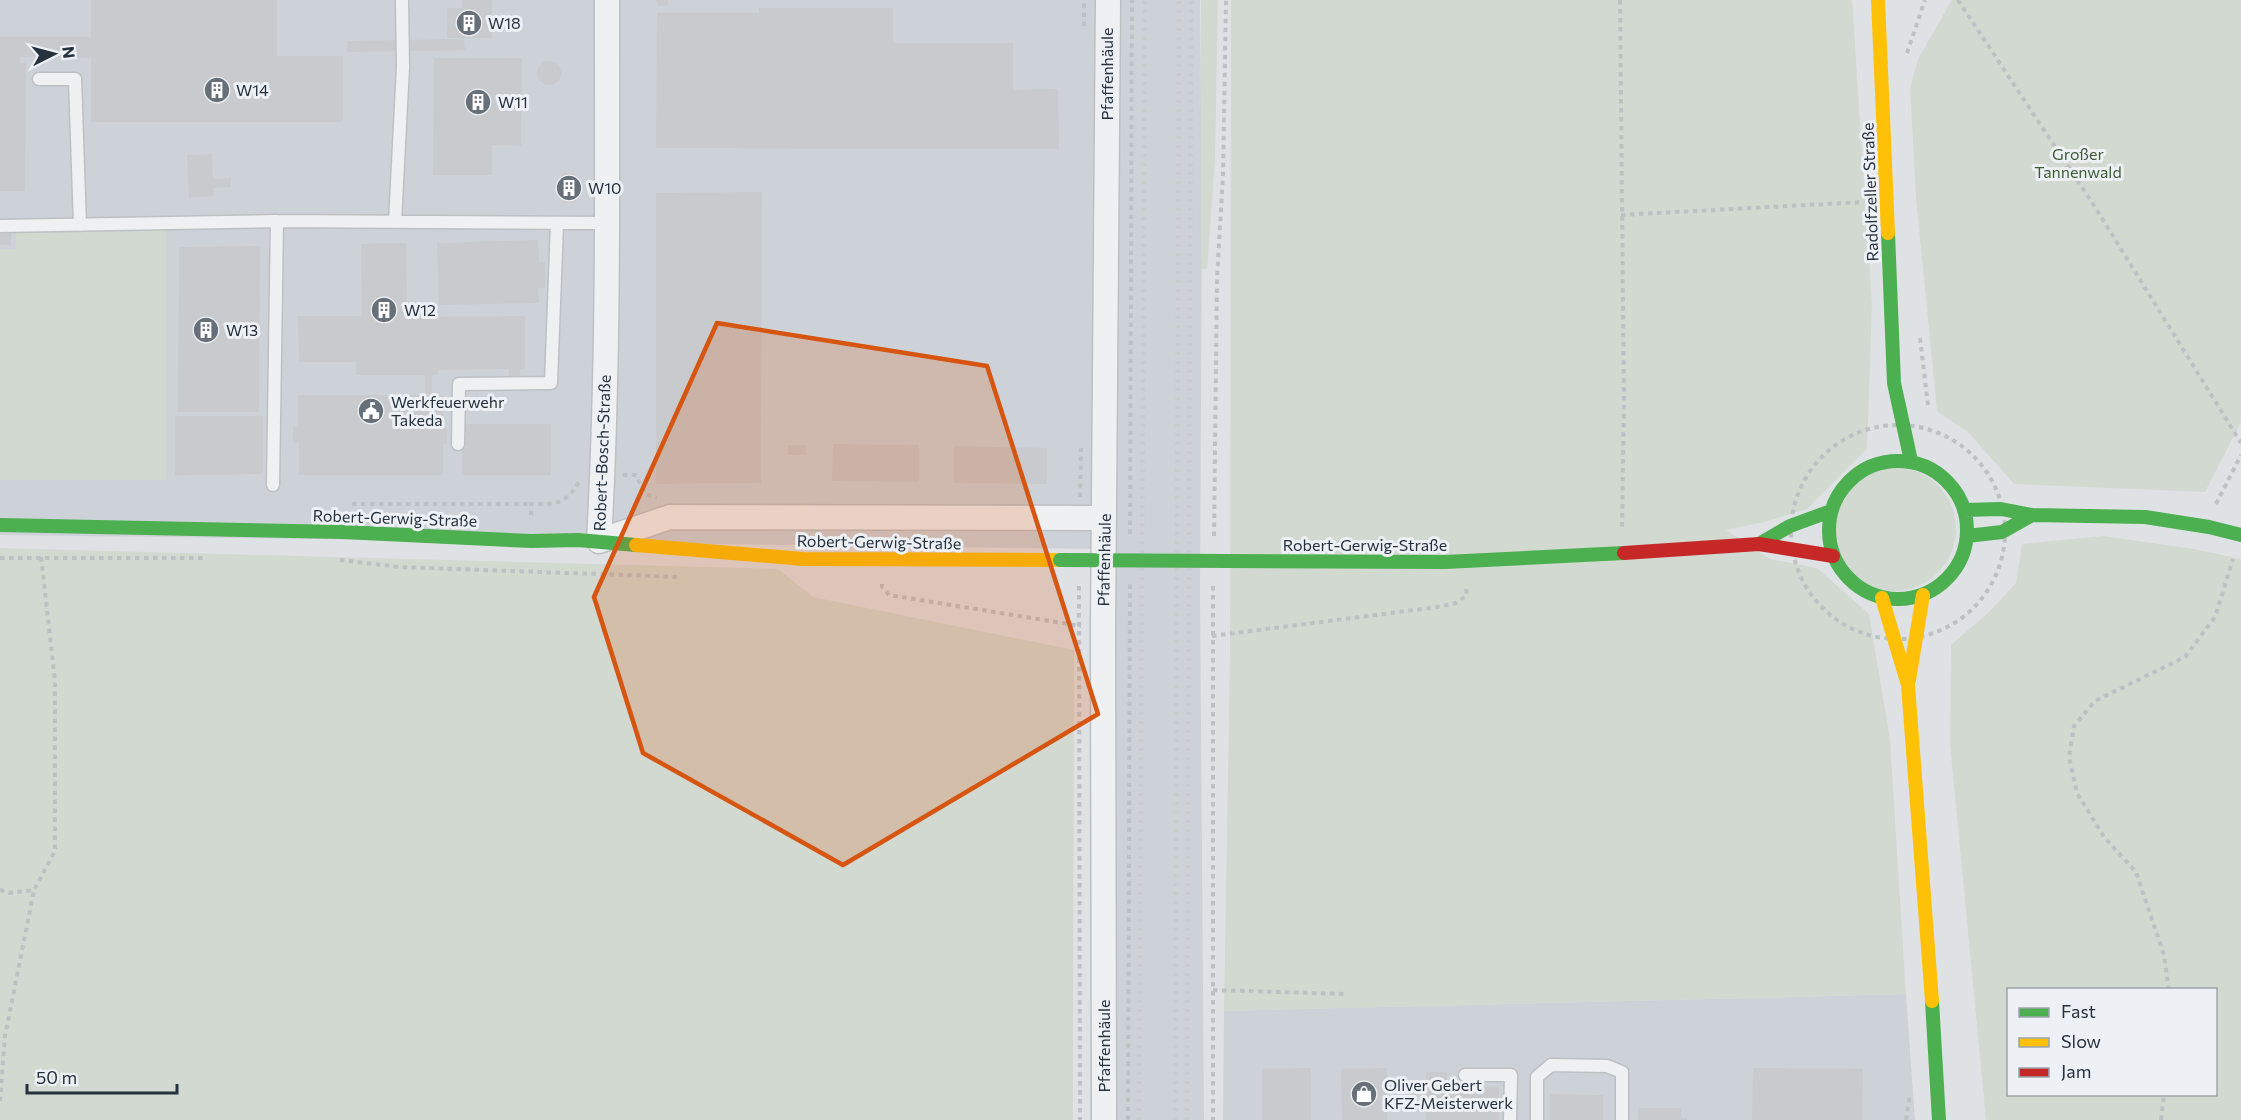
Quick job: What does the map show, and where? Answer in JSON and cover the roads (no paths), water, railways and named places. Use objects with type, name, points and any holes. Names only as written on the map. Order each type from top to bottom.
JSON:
[{"type":"street","name":"Robert-Bosch-Straße","points":[[608,0],[608,223],[599,541],[670,517],[1104,518]]},
{"type":"street","name":"Pfaffenhäule","points":[[1104,1120],[1103,628],[1108,0]]},
{"type":"street","name":"Radolfzeller Straße","points":[[1878,0],[1894,383]]},
{"type":"street","points":[[1887,414],[1894,383]]},
{"type":"street","points":[[1894,383],[1911,461]]},
{"type":"street","points":[[1877,459],[1911,461],[1925,466],[1944,478],[1959,495],[1964,510],[1967,536],[1963,555],[1953,572],[1939,586],[1923,595],[1903,599],[1882,598],[1862,590],[1845,575],[1833,556],[1828,534],[1831,511],[1840,490],[1856,474],[1877,459]]},
{"type":"street","points":[[1964,510],[2001,509],[2032,515],[2145,517],[2209,527],[2241,535]]},
{"type":"street","name":"Robert-Gerwig-Straße","points":[[1759,544],[1790,526],[1831,511]]},
{"type":"street","points":[[1967,536],[2002,532],[2032,515]]},
{"type":"street","name":"Robert-Gerwig-Straße","points":[[0,525],[343,532],[531,541],[599,541],[802,559],[1457,562],[1759,544],[1833,556]]},
{"type":"street","points":[[1908,685],[1923,595]]},
{"type":"street","points":[[1882,598],[1908,685],[1928,925],[1939,1120]]},
{"type":"street","points":[[1926,1120],[1937,1090]]},
{"type":"lane","points":[[395,222],[403,67],[402,0]]},
{"type":"lane","points":[[39,79],[75,79],[81,225]]},
{"type":"lane","points":[[273,485],[277,221]]},
{"type":"lane","points":[[0,226],[277,221],[608,223]]},
{"type":"lane","points":[[458,444],[459,384],[551,383],[557,223]]},
{"type":"lane","points":[[1537,1120],[1537,1077],[1551,1065],[1607,1066],[1622,1072],[1622,1120]]},
{"type":"lane","points":[[1465,1075],[1511,1075],[1510,1120]]},
{"type":"railway","points":[[1139,1120],[1145,0]]},
{"type":"railway","points":[[1175,1120],[1179,0]]},
{"type":"railway","points":[[1187,1120],[1191,0]]},
{"type":"place","name":"W18","points":[[469,23]]},
{"type":"place","name":"W14","points":[[217,90]]},
{"type":"place","name":"W11","points":[[478,102]]},
{"type":"place","name":"W10","points":[[569,188]]},
{"type":"place","name":"W12","points":[[384,310]]},
{"type":"place","name":"W13","points":[[206,330]]},
{"type":"place","name":"Werkfeuerwehr Takeda","points":[[371,411]]},
{"type":"place","name":"Oliver Gebert KFZ-Meisterwerk","points":[[1364,1094]]},
{"type":"park label","name":"Großer Tannenwald","points":[[2078,163]]}]
